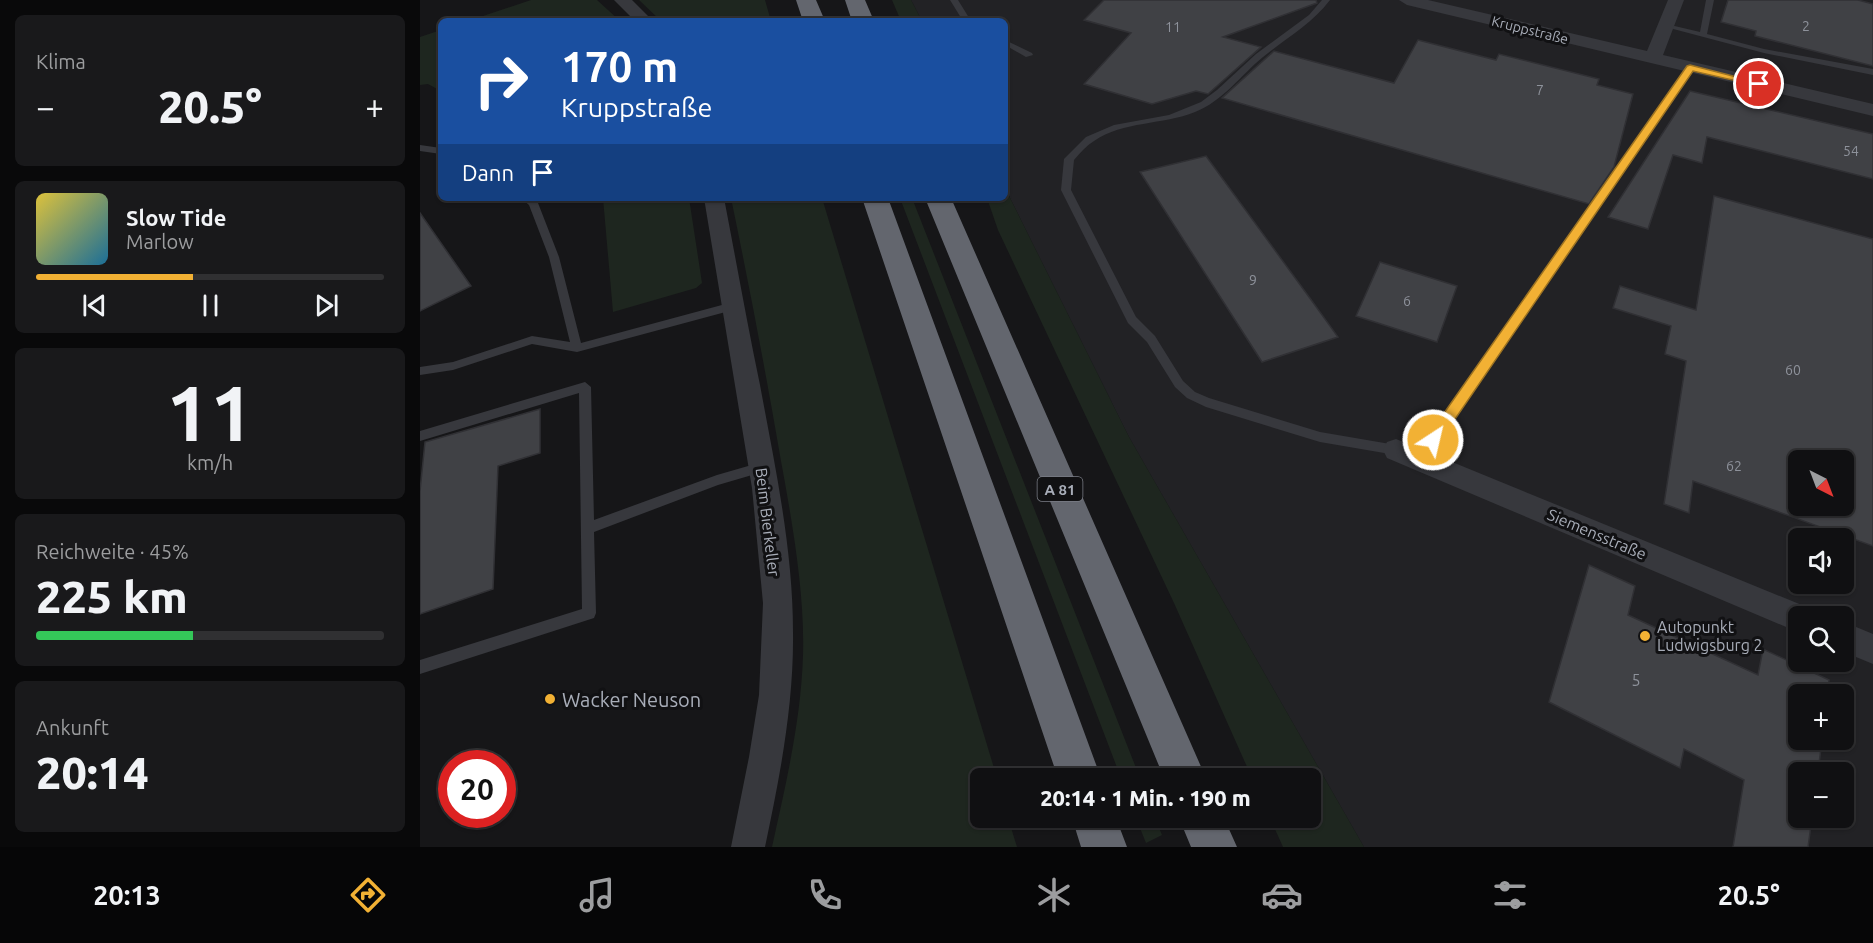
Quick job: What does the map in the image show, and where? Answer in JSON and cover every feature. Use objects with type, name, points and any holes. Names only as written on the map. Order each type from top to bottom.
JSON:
[{"type":"highway","points":[[806,0],[813,18]]},
{"type":"highway","points":[[855,0],[862,18]]},
{"type":"highway","points":[[876,201],[1076,768]]},
{"type":"highway","name":"A 81","points":[[939,201],[1181,768]]},
{"type":"highway","points":[[1097,828],[1104,847]]},
{"type":"highway","points":[[1205,828],[1214,847]]},
{"type":"street","points":[[622,0],[642,18]]},
{"type":"street","name":"Kruppstraße","points":[[1407,0],[1873,110]]},
{"type":"street","points":[[1653,59],[1676,0]]},
{"type":"street","name":"Beim Bierkeller","points":[[715,201],[762,467],[778,604],[772,712],[762,782],[748,847]]},
{"type":"street","name":"Siemensstraße","points":[[1408,455],[1788,614]]},
{"type":"street","points":[[1854,641],[1873,650]]},
{"type":"lane","points":[[954,0],[965,18]]},
{"type":"lane","points":[[1326,0],[1317,12],[1260,55],[1212,98],[1196,109],[1176,116],[1123,126],[1092,137],[1069,159],[1066,190],[1132,320],[1151,339],[1179,384],[1191,395],[1206,402],[1320,436],[1408,455],[1690,68]]},
{"type":"lane","points":[[1703,34],[1710,0]]},
{"type":"lane","points":[[1666,26],[1764,51],[1873,72]]},
{"type":"lane","points":[[1008,44],[1029,55]]},
{"type":"lane","points":[[420,148],[438,151]]},
{"type":"lane","points":[[530,201],[554,257],[577,348]]},
{"type":"lane","points":[[420,371],[453,366],[532,340],[577,348],[733,306]]},
{"type":"lane","points":[[420,436],[585,387],[589,613],[420,667]]},
{"type":"lane","points":[[588,528],[717,480],[762,467]]},
{"type":"shaded area","points":[[531,0],[597,0],[617,18],[477,18]]},
{"type":"shaded area","points":[[639,0],[765,0],[770,18],[658,18]]},
{"type":"shaded area","points":[[892,0],[911,0],[920,18],[900,18]]},
{"type":"shaded area","points":[[911,0],[1873,0],[1873,847],[1364,847],[1321,772],[1321,768],[1319,768],[1129,437],[1008,194],[1008,18],[920,18]]},
{"type":"shaded area","points":[[438,31],[438,89],[428,84],[420,85],[420,37]]},
{"type":"shaded area","points":[[1008,194],[1129,437],[1319,768],[1248,768],[1174,603],[998,230],[988,201],[1008,201]]},
{"type":"shaded area","points":[[603,201],[689,201],[702,283],[696,288],[613,312]]},
{"type":"shaded area","points":[[732,201],[823,201],[994,768],[970,768],[970,828],[1011,828],[1017,847],[772,847],[792,752],[802,680],[802,607],[789,508]]},
{"type":"shaded area","points":[[901,201],[913,201],[1136,768],[1117,768]]},
{"type":"shaded area","points":[[1321,772],[1364,847],[1283,847],[1274,828],[1321,828]]},
{"type":"shaded area","points":[[1140,828],[1159,828],[1162,835],[1146,843]]},
{"type":"building","points":[[1104,0],[1316,0],[1317,3],[1223,37],[1261,47],[1208,94],[1196,91],[1152,104],[1084,84],[1131,33],[1084,20]]},
{"type":"building","points":[[1728,0],[1858,0],[1873,4],[1873,66],[1755,36],[1756,31],[1721,22]]},
{"type":"building","points":[[1418,40],[1496,60],[1499,54],[1599,79],[1597,85],[1633,94],[1614,167],[1589,204],[1222,98],[1274,51],[1394,83]]},
{"type":"building","points":[[1690,91],[1873,134],[1873,179],[1707,137],[1702,163],[1673,155],[1648,229],[1608,217]]},
{"type":"building","points":[[1206,156],[1338,337],[1262,362],[1140,172]]},
{"type":"building","points":[[1714,196],[1873,239],[1873,546],[1854,539],[1854,528],[1823,528],[1790,516],[1854,516],[1854,450],[1788,450],[1788,515],[1693,481],[1689,513],[1664,504],[1686,361],[1665,354],[1671,326],[1613,308],[1620,286],[1696,310]]},
{"type":"building","points":[[420,213],[471,286],[420,311]]},
{"type":"building","points":[[1380,262],[1457,286],[1437,342],[1356,316]]},
{"type":"building","points":[[540,409],[540,453],[498,466],[493,589],[420,614],[420,491],[425,442]]},
{"type":"building","points":[[1589,565],[1635,586],[1628,615],[1758,675],[1763,649],[1788,661],[1788,672],[1812,672],[1829,680],[1828,684],[1788,684],[1788,750],[1821,750],[1819,762],[1788,762],[1788,828],[1811,828],[1808,847],[1733,847],[1744,780],[1684,749],[1680,768],[1549,702]]},
{"type":"place","name":"Autopunkt Ludwigsburg 2","points":[[1645,636]]},
{"type":"place","name":"Wacker Neuson","points":[[550,699]]},
{"type":"route","points":[[1433,440],[1690,68],[1759,84]]}]
